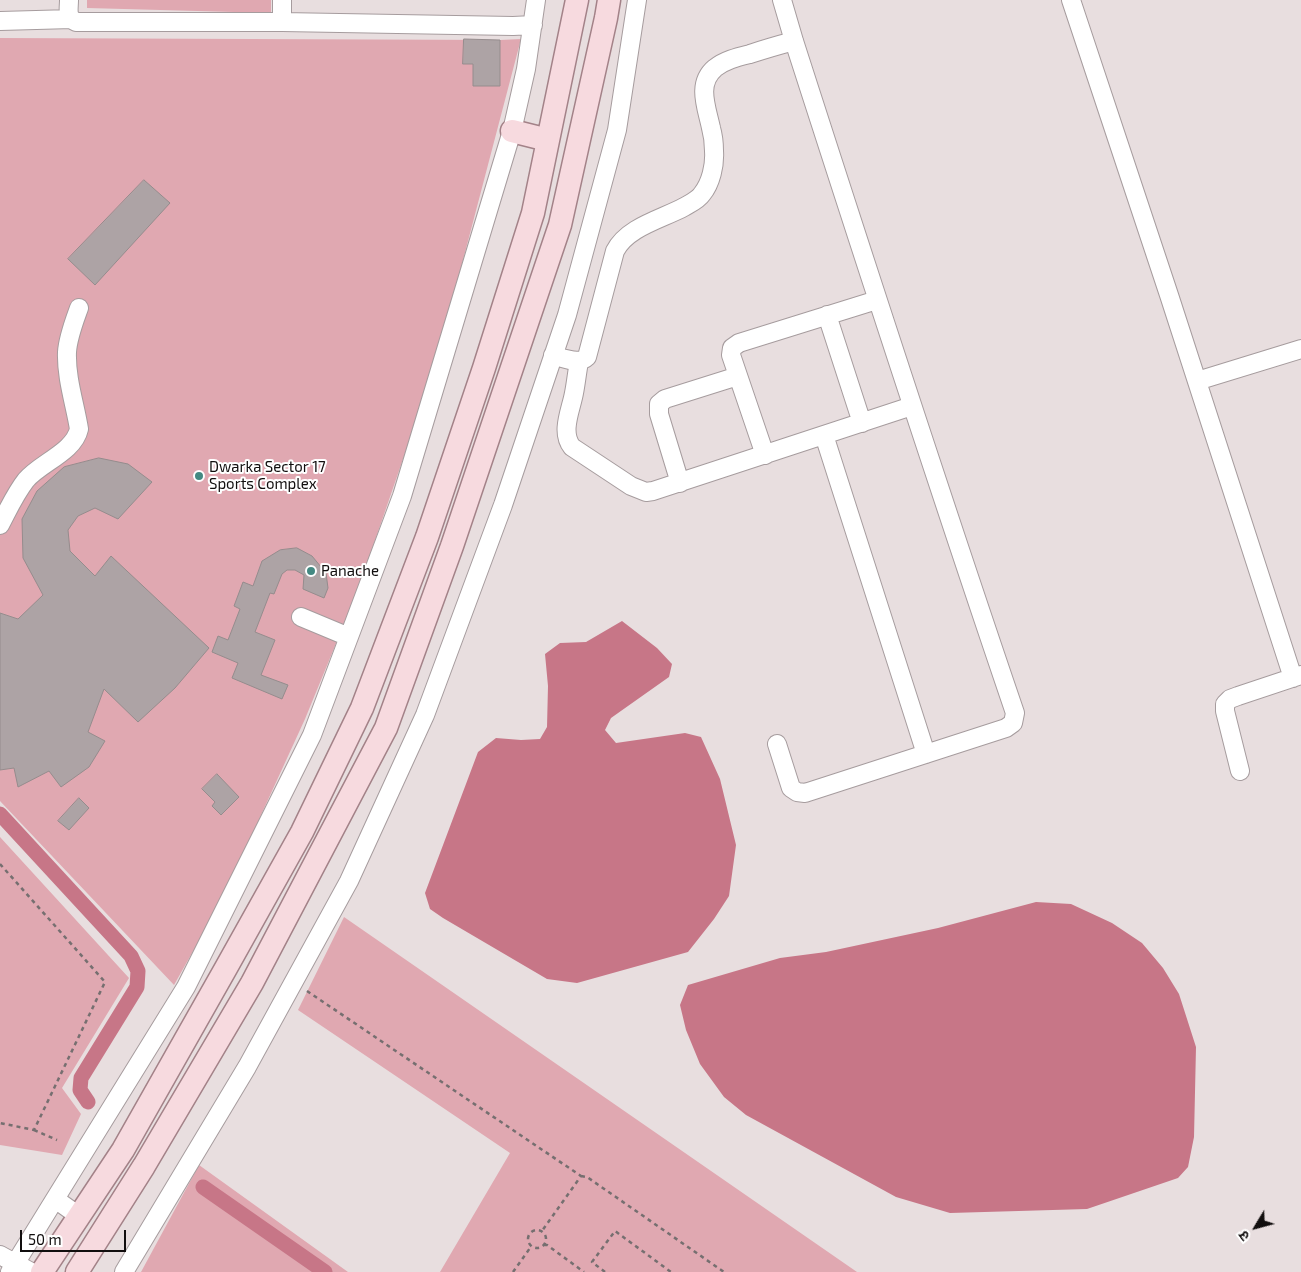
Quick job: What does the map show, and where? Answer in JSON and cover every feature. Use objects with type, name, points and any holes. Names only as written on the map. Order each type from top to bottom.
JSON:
[{"type":"main road","points":[[42,1272],[123,1150],[302,832],[362,708],[428,537],[533,213],[577,0]]},
{"type":"main road","points":[[77,1272],[144,1166],[252,983],[386,728],[452,546],[560,225],[609,0]]},
{"type":"main road","points":[[512,131],[548,140]]},
{"type":"street","points":[[69,0],[68,13],[76,22],[533,25]]},
{"type":"street","points":[[282,0],[282,22]]},
{"type":"street","points":[[13,1268],[186,987],[312,735],[402,496],[512,131],[526,69],[536,0]]},
{"type":"street","points":[[124,1272],[247,1067],[294,981],[348,881],[425,715],[502,505],[566,315],[617,130],[637,0]]},
{"type":"street","points":[[778,744],[791,788],[797,792],[805,793],[1006,728],[1013,723],[1015,713],[877,300],[782,0]]},
{"type":"street","points":[[1071,0],[1297,676],[1230,699],[1225,704],[1225,711],[1240,771]]},
{"type":"street","points":[[0,21],[72,19]]},
{"type":"street","points":[[553,355],[578,362],[587,357],[615,251],[624,239],[636,230],[694,202],[703,194],[711,178],[715,152],[704,99],[706,80],[710,73],[716,67],[729,60],[794,40]]},
{"type":"street","points":[[765,455],[731,355],[732,348],[739,342],[877,300]]},
{"type":"street","points":[[0,525],[27,479],[66,448],[78,433],[79,429],[67,352],[70,333],[79,308]]},
{"type":"street","points":[[827,315],[862,423]]},
{"type":"street","points":[[1197,381],[1301,349]]},
{"type":"street","points":[[578,362],[575,391],[567,422],[568,442],[572,448],[623,481],[646,492],[680,483],[912,406]]},
{"type":"street","points":[[680,483],[659,414],[659,404],[665,399],[738,376]]},
{"type":"street","points":[[824,436],[926,754]]},
{"type":"street","points":[[302,617],[349,637]]},
{"type":"street","points":[[55,1200],[79,1216]]},
{"type":"street","points":[[0,1254],[13,1268],[32,1272]]},
{"type":"path","points":[[0,864],[105,982],[34,1130]]},
{"type":"path","points":[[294,981],[581,1176],[587,1177],[724,1272]]},
{"type":"path","points":[[0,1123],[34,1130],[57,1140]]},
{"type":"path","points":[[542,1231],[581,1176]]},
{"type":"path","points":[[544,1245],[546,1236],[542,1231],[536,1230],[531,1232],[528,1240],[531,1245],[536,1248],[547,1245],[584,1272]]},
{"type":"path","points":[[605,1272],[592,1262],[615,1231],[671,1272]]},
{"type":"path","points":[[513,1272],[531,1245]]},
{"type":"shaded area","points":[[87,0],[271,0],[271,13],[87,8]]},
{"type":"shaded area","name":"Dwarka Sector 17 Sports Complex","points":[[0,38],[521,39],[436,363],[358,590],[305,719],[223,898],[174,985],[0,801]]},
{"type":"shaded area","points":[[622,621],[657,648],[672,664],[669,677],[611,718],[605,730],[616,743],[685,733],[701,737],[720,779],[736,845],[729,896],[688,952],[577,983],[547,979],[430,909],[425,893],[478,752],[496,738],[540,739],[547,727],[548,686],[545,654],[560,643],[586,642]]},
{"type":"shaded area","points":[[0,837],[129,978],[62,1088],[81,1114],[62,1155],[0,1145]]},
{"type":"shaded area","points":[[1036,902],[1071,904],[1112,923],[1142,943],[1163,968],[1179,994],[1196,1047],[1194,1137],[1188,1167],[1178,1178],[1087,1209],[950,1213],[896,1197],[746,1115],[724,1097],[700,1064],[686,1030],[680,1005],[688,985],[780,958],[826,952],[938,928]]},
{"type":"shaded area","points":[[344,917],[857,1272],[440,1272],[510,1153],[298,1010]]},
{"type":"shaded area","points":[[199,1165],[348,1272],[141,1272]]},
{"type":"building","points":[[464,39],[500,40],[500,86],[473,86],[473,64],[463,64]]},
{"type":"building","points":[[144,180],[170,203],[95,285],[68,259]]},
{"type":"building","points":[[99,458],[128,464],[152,482],[118,519],[95,508],[78,516],[68,530],[70,551],[95,576],[111,556],[209,648],[175,688],[138,722],[104,689],[88,732],[105,741],[89,767],[61,787],[49,771],[18,787],[14,768],[0,770],[0,613],[18,619],[43,595],[23,558],[22,519],[37,491],[64,467]]},
{"type":"building","points":[[297,548],[312,556],[326,573],[328,588],[324,598],[303,589],[304,575],[295,570],[287,570],[282,574],[274,594],[270,593],[255,632],[275,640],[261,675],[288,685],[282,699],[232,678],[238,663],[212,652],[218,636],[228,640],[240,609],[234,606],[243,582],[253,586],[262,561],[280,550]]},
{"type":"building","points":[[217,774],[239,797],[221,815],[212,806],[215,802],[202,789]]},
{"type":"building","points":[[79,798],[89,808],[69,830],[58,821]]},
{"type":"waterway","points":[[0,814],[131,956],[138,971],[137,987],[81,1078],[80,1090],[88,1102]]},
{"type":"waterway","points":[[203,1187],[325,1272]]},
{"type":"place","name":"Dwarka Sector 17 Sports Complex","points":[[199,476]]},
{"type":"place","name":"Panache","points":[[311,571]]}]
